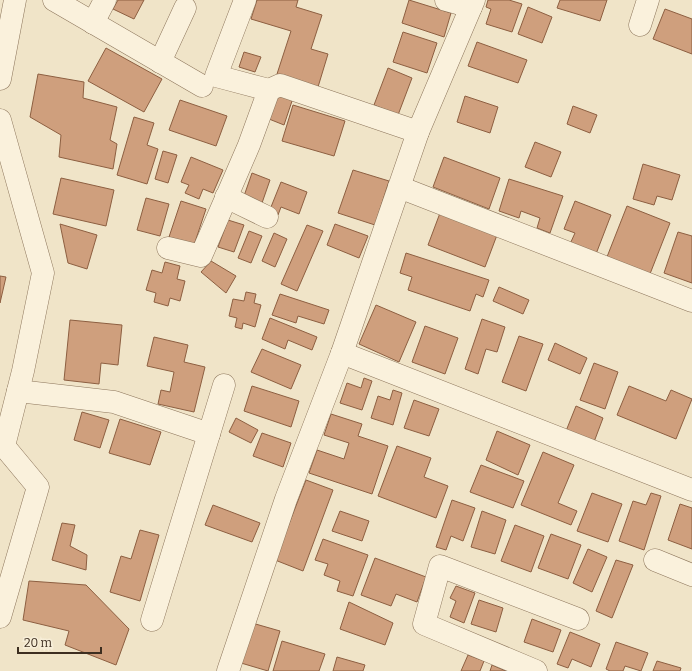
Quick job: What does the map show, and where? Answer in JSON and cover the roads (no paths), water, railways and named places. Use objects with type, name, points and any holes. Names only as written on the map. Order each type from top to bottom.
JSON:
[{"type":"street","points":[[0,79],[4,39],[15,0]]},
{"type":"street","points":[[54,0],[202,86]]},
{"type":"street","points":[[93,23],[105,0]]},
{"type":"street","points":[[245,0],[216,76],[269,90],[280,85],[418,132]]},
{"type":"street","points":[[228,671],[286,499],[342,353],[418,132],[473,4],[446,0]]},
{"type":"street","points":[[640,25],[648,0]]},
{"type":"street","points":[[160,62],[185,8]]},
{"type":"street","points":[[168,248],[201,256],[249,145],[269,90]]},
{"type":"street","points":[[0,120],[43,273],[18,391],[4,446],[38,487],[0,616]]},
{"type":"street","points":[[399,187],[692,301]]},
{"type":"street","points":[[226,197],[267,217]]},
{"type":"street","points":[[342,353],[692,490]]},
{"type":"street","points":[[152,620],[224,384]]},
{"type":"street","points":[[18,391],[114,402],[209,434]]},
{"type":"street","points":[[655,560],[692,575]]},
{"type":"street","points":[[536,671],[424,624],[440,566],[578,619]]}]
